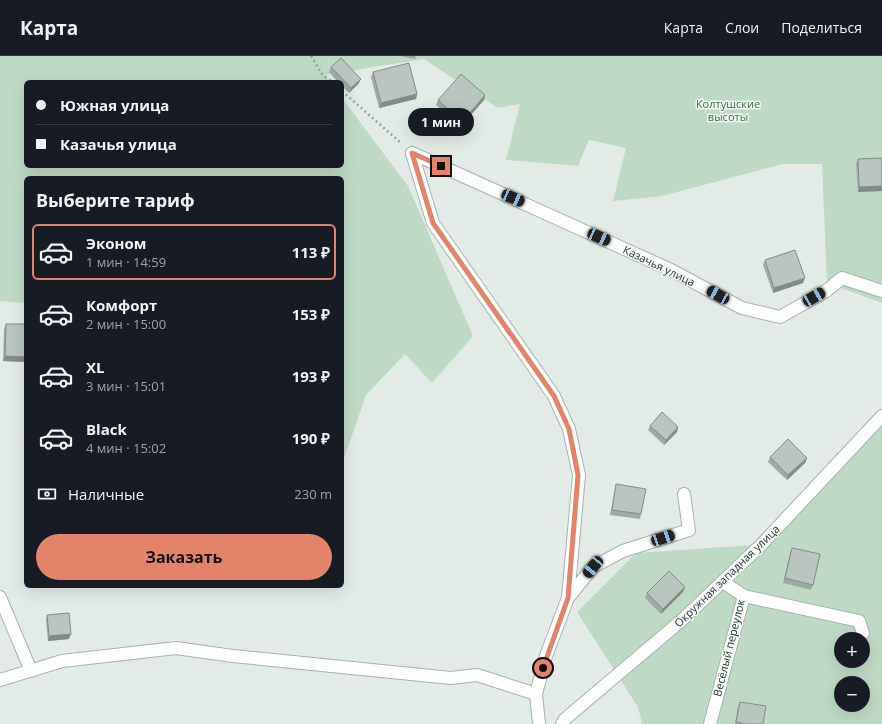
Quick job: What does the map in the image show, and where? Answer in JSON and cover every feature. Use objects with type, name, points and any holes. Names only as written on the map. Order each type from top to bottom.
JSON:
[{"type":"street","name":"Казачья улица","points":[[412,153],[671,270],[742,308],[780,317],[826,291],[842,278],[882,291]]},
{"type":"street","points":[[412,153],[433,223],[554,396],[569,429],[578,475],[568,598],[546,656],[536,694],[539,724]]},
{"type":"street","name":"Окружная западная улица","points":[[562,724],[565,719],[682,620],[761,545],[882,416]]},
{"type":"street","points":[[568,598],[593,567],[623,551],[689,530],[684,494]]},
{"type":"street","name":"Весёлый переулок","points":[[710,724],[744,596],[722,582]]},
{"type":"street","points":[[744,596],[859,621],[863,632]]},
{"type":"street","points":[[0,597],[31,671]]},
{"type":"street","points":[[0,680],[62,661],[176,648],[233,656],[451,678],[477,675],[536,694]]},
{"type":"path","points":[[311,56],[322,74],[330,80]]},
{"type":"path","points":[[344,93],[412,153]]},
{"type":"green space","name":"Колтушские высоты","points":[[0,56],[882,56],[882,303],[827,283],[822,164],[783,164],[662,196],[613,201],[626,148],[589,140],[578,166],[506,160],[520,104],[498,108],[424,59],[325,75],[329,80],[24,80],[24,168],[344,168],[344,101],[408,186],[473,336],[432,383],[405,354],[366,395],[344,458],[344,176],[24,176],[24,303],[0,301]]},
{"type":"green space","points":[[882,408],[882,724],[642,724],[638,707],[577,612],[636,553],[753,545]]},
{"type":"building","points":[[341,58],[361,79],[351,88],[331,67]]},
{"type":"building","points":[[409,63],[417,94],[381,103],[373,72]]},
{"type":"building","points":[[461,74],[485,95],[462,122],[438,100]]},
{"type":"building","points":[[882,158],[882,186],[859,187],[858,159]]},
{"type":"building","points":[[795,250],[805,278],[774,288],[765,260]]},
{"type":"building","points":[[6,324],[24,324],[24,357],[5,356]]},
{"type":"building","points":[[662,412],[678,427],[666,440],[650,426]]},
{"type":"building","points":[[788,439],[807,458],[788,475],[770,457]]},
{"type":"building","points":[[616,484],[646,489],[641,514],[612,510]]},
{"type":"building","points":[[792,548],[820,554],[813,585],[785,578]]},
{"type":"building","points":[[669,571],[685,587],[663,609],[647,593]]},
{"type":"building","points":[[69,613],[71,634],[49,636],[47,615]]},
{"type":"building","points":[[740,702],[766,706],[763,724],[736,722]]},
{"type":"route","points":[[441,166],[412,153],[433,223],[554,396],[569,429],[578,475],[568,598],[546,656],[543,668]]}]
